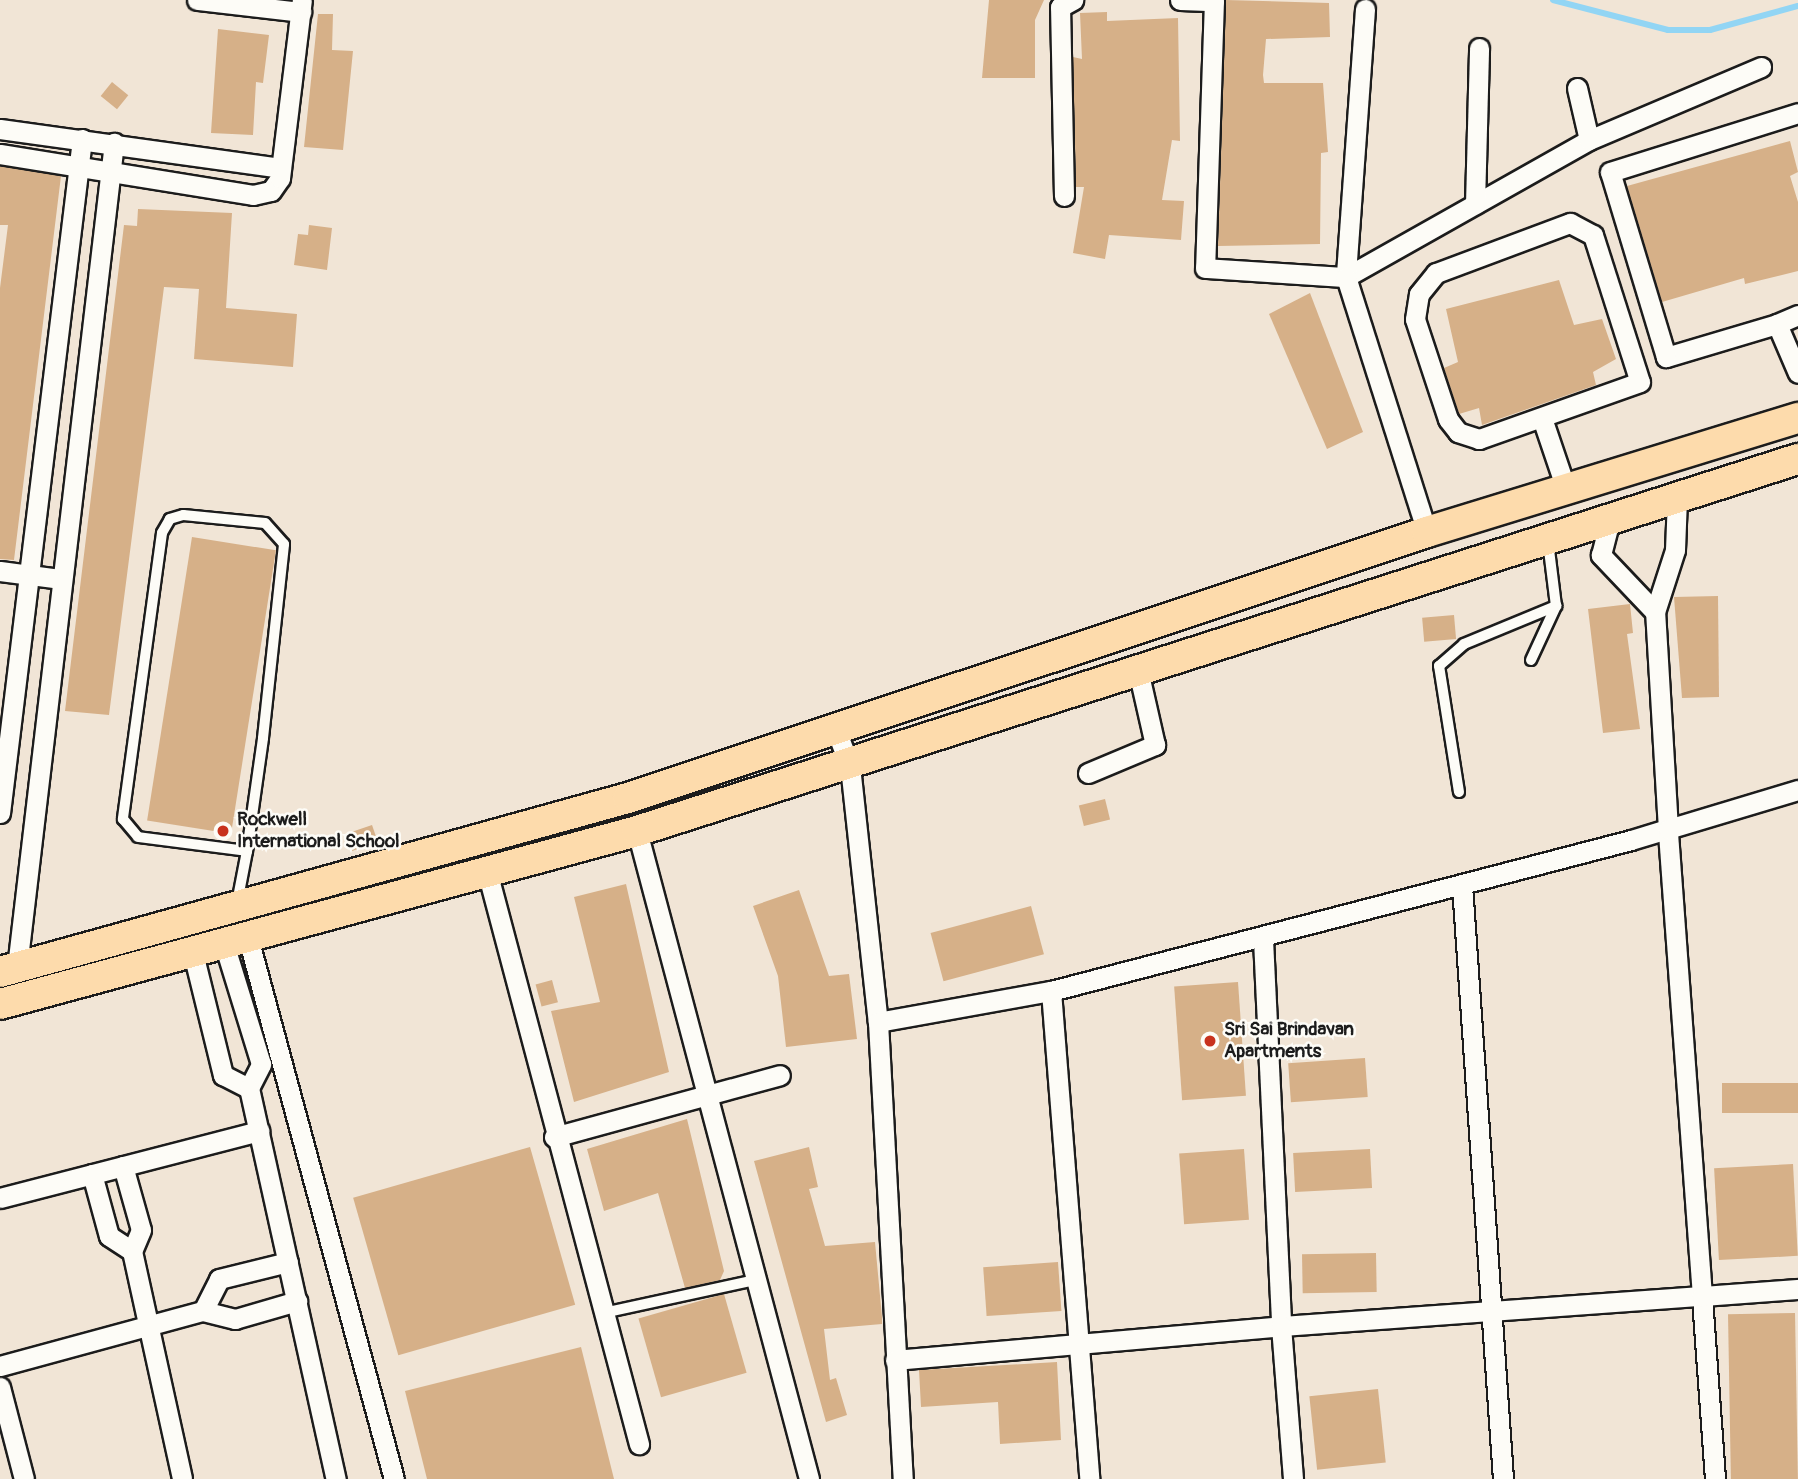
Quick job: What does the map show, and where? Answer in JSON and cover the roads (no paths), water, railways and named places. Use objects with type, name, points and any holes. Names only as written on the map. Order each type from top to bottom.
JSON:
[{"type":"main road","points":[[9,970],[628,798],[1160,623],[1426,532],[1798,418]]},
{"type":"main road","points":[[0,1004],[488,875],[637,831],[850,766],[1172,659],[1548,542],[1611,516],[1677,499],[1798,460]]},
{"type":"main road","points":[[1160,623],[1172,659]]},
{"type":"street","points":[[0,153],[110,169],[253,195],[276,187],[301,6],[197,0]]},
{"type":"street","points":[[1064,196],[1060,7],[1073,0]]},
{"type":"street","points":[[1180,0],[1214,1],[1205,268],[1346,277],[1589,140],[1761,67]]},
{"type":"street","points":[[1365,9],[1346,277],[1426,532]]},
{"type":"street","points":[[1475,204],[1479,48]]},
{"type":"street","points":[[1577,88],[1589,140]]},
{"type":"street","points":[[1798,113],[1610,172],[1666,357],[1777,324],[1798,315]]},
{"type":"street","points":[[0,129],[114,143],[280,169]]},
{"type":"street","points":[[0,813],[82,139]]},
{"type":"street","points":[[9,970],[42,740],[114,143]]},
{"type":"street","points":[[1570,223],[1593,235],[1640,382],[1543,421],[1479,439],[1458,432],[1448,419],[1415,319],[1419,294],[1436,273],[1570,223]]},
{"type":"street","points":[[1777,324],[1798,373]]},
{"type":"street","points":[[1543,421],[1566,489]]},
{"type":"street","points":[[1677,499],[1675,550],[1655,612],[1715,1479]]},
{"type":"street","points":[[1611,516],[1601,555],[1655,612]]},
{"type":"street","points":[[0,571],[61,579]]},
{"type":"street","points":[[1088,773],[1154,745],[1138,670]]},
{"type":"street","points":[[836,730],[850,766],[878,1022],[903,1479]]},
{"type":"street","points":[[10,736],[42,740]]},
{"type":"street","points":[[878,1022],[1051,991],[1263,939],[1668,829],[1798,790]]},
{"type":"street","points":[[637,831],[705,1096],[809,1479]]},
{"type":"street","points":[[488,875],[554,1137],[639,1444]]},
{"type":"street","points":[[1462,885],[1494,1312],[1503,1479]]},
{"type":"street","points":[[1263,939],[1281,1326],[1293,1479]]},
{"type":"street","points":[[236,941],[261,1064],[249,1088],[336,1479]]},
{"type":"street","points":[[236,941],[394,1479]]},
{"type":"street","points":[[193,953],[223,1074],[249,1088]]},
{"type":"street","points":[[1051,991],[1089,1479]]},
{"type":"street","points":[[554,1137],[779,1075]]},
{"type":"street","points":[[0,1198],[259,1131]]},
{"type":"street","points":[[123,1166],[141,1230],[132,1251],[182,1479]]},
{"type":"street","points":[[92,1174],[109,1236],[132,1251]]},
{"type":"street","points":[[203,1311],[219,1279],[288,1262]]},
{"type":"street","points":[[895,1360],[1281,1326],[1798,1289]]},
{"type":"street","points":[[0,1366],[203,1311],[235,1319],[297,1301]]},
{"type":"street","points":[[0,1387],[24,1479]]},
{"type":"lane","points":[[236,907],[247,852],[284,544],[265,523],[183,514],[170,519],[162,533],[123,819],[138,837],[247,852]]},
{"type":"lane","points":[[1531,660],[1556,606],[1548,542]]},
{"type":"lane","points":[[1459,792],[1439,666],[1464,644],[1556,606]]},
{"type":"lane","points":[[603,1313],[755,1280]]},
{"type":"waterway","points":[[1553,0],[1668,30],[1710,30],[1798,6]]},
{"type":"place","name":"Rockwell International School","points":[[223,831]]},
{"type":"place","name":"Sri Sai Brindavan Apartments","points":[[1210,1041]]}]
